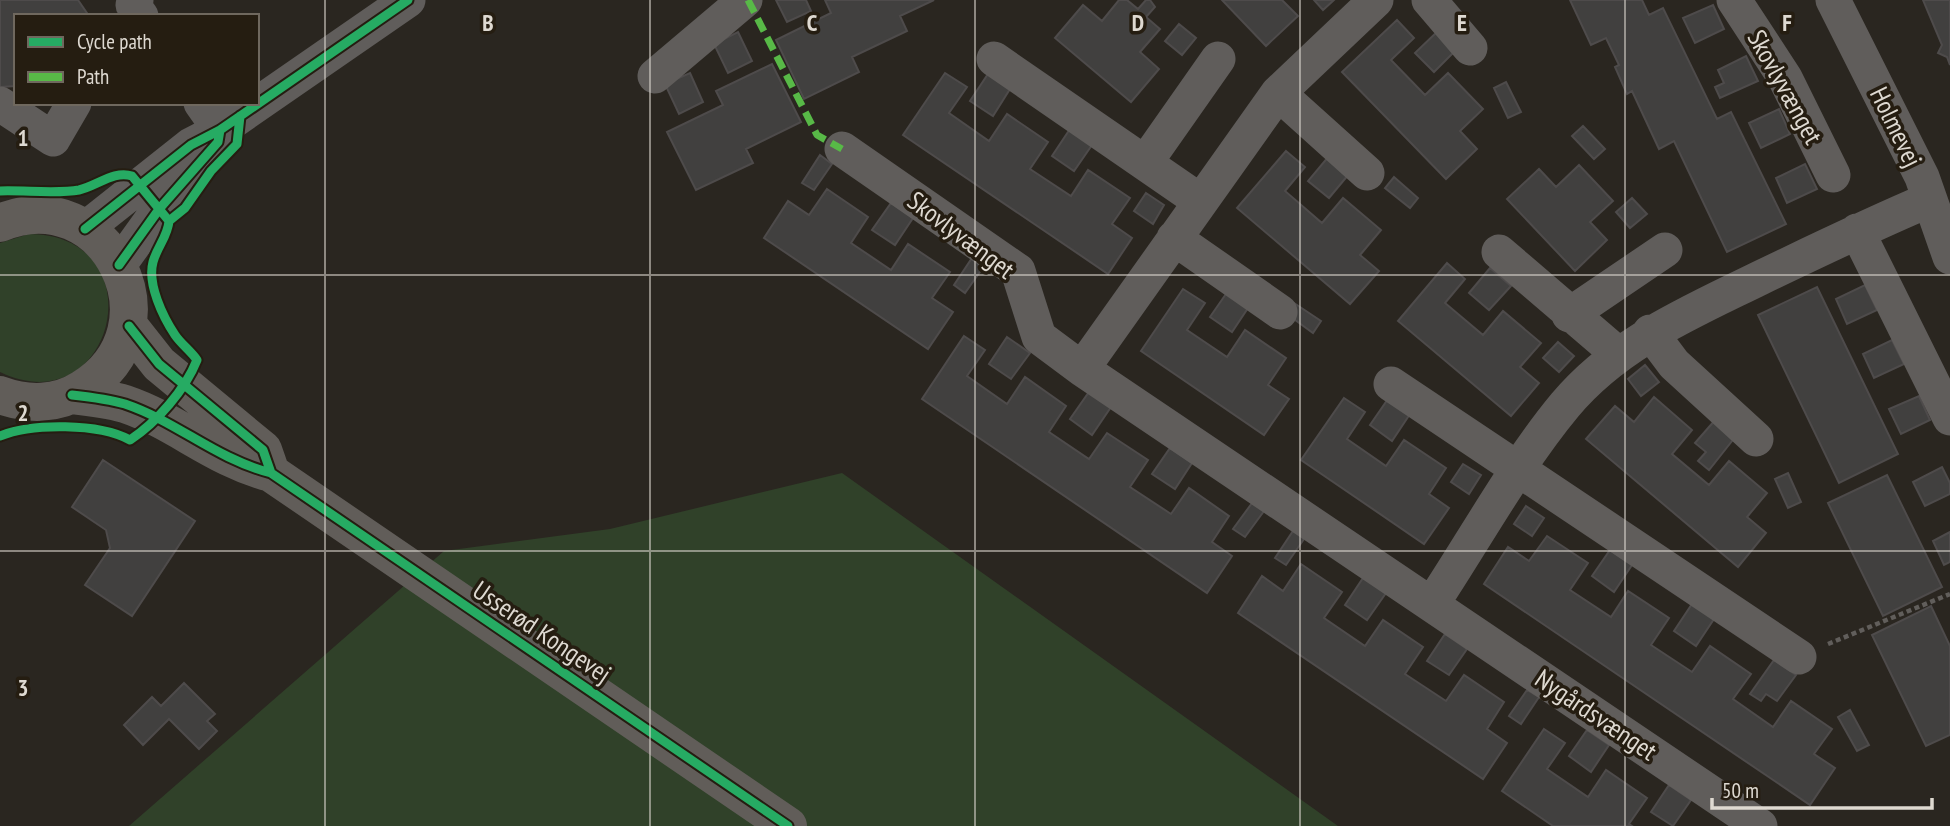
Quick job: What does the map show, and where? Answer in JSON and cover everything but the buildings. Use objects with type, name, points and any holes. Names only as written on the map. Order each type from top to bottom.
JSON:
[{"type":"main road","points":[[0,223],[24,216],[45,216],[65,220],[85,229],[104,244],[119,265],[129,294],[129,326],[118,355],[99,379],[72,395],[49,402],[25,402],[0,396]]},
{"type":"main road","name":"Usserød Kongevej","points":[[129,326],[159,364],[263,450],[271,473]]},
{"type":"main road","name":"Usserød Kongevej","points":[[72,395],[125,404],[151,415],[238,464],[271,473],[788,826]]},
{"type":"street","points":[[259,88],[408,0]]},
{"type":"street","points":[[655,76],[745,0]]},
{"type":"street","points":[[1082,369],[1278,93],[1375,0]]},
{"type":"street","points":[[1429,0],[1471,48]]},
{"type":"street","name":"Skovlyvænget","points":[[1734,0],[1785,78],[1833,175]]},
{"type":"street","name":"Holmevej","points":[[1833,0],[1934,181],[1950,257]]},
{"type":"street","points":[[994,58],[1200,201]]},
{"type":"street","points":[[1145,163],[1218,59]]},
{"type":"street","points":[[1278,93],[1367,173]]},
{"type":"street","points":[[0,104],[53,139],[73,105]]},
{"type":"street","points":[[85,229],[191,145],[210,117],[230,105]]},
{"type":"street","points":[[119,265],[160,208],[218,142],[210,117]]},
{"type":"street","name":"Skovlyvænget","points":[[842,149],[1018,271],[1039,337],[1082,369],[1301,514]]},
{"type":"street","points":[[1432,604],[1566,404],[1618,355],[1650,332],[1857,231],[1934,181]]},
{"type":"street","points":[[1857,231],[1950,418]]},
{"type":"street","points":[[1174,238],[1280,312]]},
{"type":"street","points":[[1569,314],[1665,250]]},
{"type":"street","points":[[1499,252],[1618,355]]},
{"type":"street","points":[[1650,332],[1674,364],[1756,439]]},
{"type":"street","points":[[1391,384],[1799,657]]},
{"type":"street","name":"Nygårdsvænget","points":[[1301,514],[1760,826]]},
{"type":"path","points":[[1831,643],[1950,594]]},
{"type":"green space","points":[[29,234],[70,242],[95,264],[107,293],[106,324],[94,353],[71,374],[40,382],[0,372],[0,243]]},
{"type":"green space","points":[[842,473],[1338,826],[129,826],[444,551],[610,529]]},
{"type":"marked path","points":[[748,0],[817,135],[842,149]]},
{"type":"cycle path","points":[[259,103],[408,0]]},
{"type":"cycle path","points":[[85,229],[191,145],[220,130],[256,105]]},
{"type":"cycle path","points":[[169,221],[185,208],[211,171],[237,144],[240,116]]},
{"type":"cycle path","points":[[119,265],[160,208],[218,142],[220,130]]},
{"type":"cycle path","points":[[0,191],[71,191],[119,175],[132,176],[169,221],[167,232],[153,262],[154,290],[170,328],[197,360],[185,383],[169,404],[130,440],[101,430],[65,427],[29,429],[0,436]]},
{"type":"cycle path","points":[[129,326],[159,364],[263,450],[271,473]]},
{"type":"cycle path","points":[[72,395],[125,404],[162,420],[232,458],[271,473],[788,826]]}]
